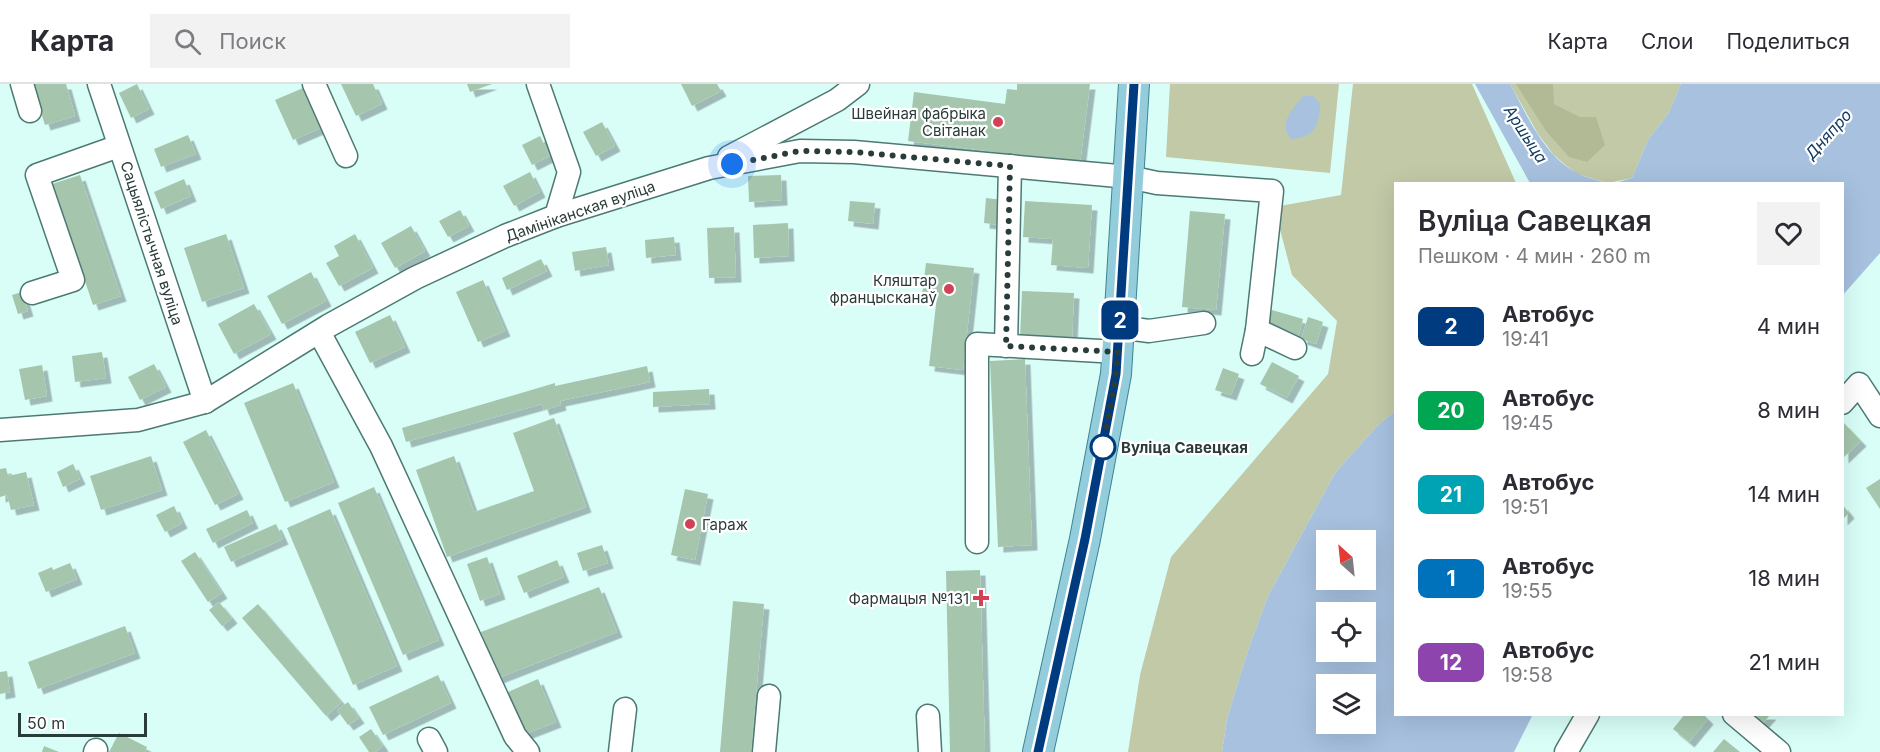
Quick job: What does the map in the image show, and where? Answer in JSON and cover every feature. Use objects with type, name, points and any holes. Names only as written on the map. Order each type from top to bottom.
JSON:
[{"type":"main road","points":[[1038,752],[1085,539],[1116,374],[1134,84]]},
{"type":"street","points":[[22,84],[30,111]]},
{"type":"street","name":"Сацыялістычная вуліца","points":[[99,84],[205,402]]},
{"type":"street","points":[[315,84],[346,156]]},
{"type":"street","points":[[538,84],[569,172],[556,216]]},
{"type":"street","points":[[709,168],[837,100],[858,84]]},
{"type":"street","points":[[32,293],[73,280],[37,175],[119,146]]},
{"type":"street","name":"Дамініканская вуліца","points":[[0,430],[138,420],[205,402],[319,332],[415,278],[505,237],[556,216],[709,168],[800,151],[854,152],[1129,177],[1157,183],[1272,191],[1257,330]]},
{"type":"street","points":[[1006,346],[1010,166]]},
{"type":"street","points":[[977,542],[976,344],[1006,346],[1118,340],[1149,332],[1204,323]]},
{"type":"street","points":[[1252,354],[1257,330],[1294,348]]},
{"type":"street","points":[[319,332],[381,446],[515,736],[528,752]]},
{"type":"street","points":[[1844,401],[1859,384],[1880,416]]},
{"type":"street","points":[[764,752],[769,696]]},
{"type":"street","points":[[620,752],[625,709]]},
{"type":"street","points":[[928,716],[930,752]]},
{"type":"street","points":[[1566,752],[1587,716]]},
{"type":"street","points":[[1736,716],[1779,752]]},
{"type":"green space","points":[[1170,84],[1339,84],[1330,173],[1166,157]]},
{"type":"green space","points":[[1353,84],[1472,84],[1516,182],[1394,182],[1394,412],[1377,426],[1335,473],[1268,596],[1247,653],[1227,719],[1222,752],[1128,752],[1140,675],[1171,557],[1328,374],[1337,321],[1292,275],[1274,207],[1341,195]]},
{"type":"green space","points":[[1510,84],[1681,84],[1668,114],[1648,140],[1632,178],[1605,182],[1577,174],[1553,154],[1538,134]]},
{"type":"green space","points":[[1516,84],[1553,84],[1554,104],[1580,117],[1596,117],[1605,145],[1587,162],[1569,157],[1546,131]]},
{"type":"water","name":"Аршыца","points":[[1475,84],[1510,84],[1538,134],[1555,156],[1577,173],[1604,182],[1529,182]]},
{"type":"water","name":"Дняпро","points":[[1681,84],[1880,84],[1880,253],[1844,294],[1844,182],[1618,182],[1632,178],[1648,140],[1668,114]]},
{"type":"water","points":[[1303,96],[1313,96],[1320,104],[1318,119],[1310,133],[1291,139],[1287,133],[1286,122]]},
{"type":"water","points":[[1394,412],[1394,716],[1532,716],[1514,752],[1222,752],[1227,719],[1247,653],[1268,596],[1335,473],[1377,426]]},
{"type":"building","points":[[32,84],[66,84],[75,116],[45,125]]},
{"type":"building","points":[[137,84],[149,109],[131,118],[119,93]]},
{"type":"building","points":[[341,84],[373,84],[382,104],[356,116]]},
{"type":"building","points":[[467,84],[492,84],[470,92]]},
{"type":"building","points":[[681,84],[717,84],[721,91],[692,106]]},
{"type":"building","name":"Швейная фабрыка Світанак","points":[[1017,84],[1090,84],[1080,163],[908,141],[914,92],[1005,104],[1007,89],[1017,90]]},
{"type":"building","points":[[303,88],[321,128],[293,140],[275,100]]},
{"type":"building","points":[[602,122],[615,146],[596,156],[583,132]]},
{"type":"building","points":[[188,135],[196,154],[161,167],[154,149]]},
{"type":"building","points":[[540,136],[550,156],[532,165],[522,145]]},
{"type":"building","points":[[530,172],[540,192],[514,206],[503,186]]},
{"type":"building","points":[[80,175],[121,296],[93,305],[52,184]]},
{"type":"building","points":[[781,175],[782,200],[749,202],[748,176]]},
{"type":"building","points":[[184,179],[191,196],[161,209],[154,192]]},
{"type":"building","points":[[986,198],[1003,200],[1001,225],[984,223]]},
{"type":"building","points":[[850,201],[875,203],[873,224],[848,221]]},
{"type":"building","points":[[1025,201],[1092,205],[1088,268],[1051,265],[1053,239],[1023,237]]},
{"type":"building","points":[[460,210],[469,226],[448,237],[439,221]]},
{"type":"building","points":[[1190,211],[1225,214],[1216,310],[1182,307]]},
{"type":"building","points":[[788,223],[789,256],[754,258],[753,225]]},
{"type":"building","points":[[411,226],[425,251],[395,268],[381,243]]},
{"type":"building","points":[[734,227],[736,277],[709,278],[707,228]]},
{"type":"building","points":[[226,234],[244,288],[202,302],[184,248]]},
{"type":"building","points":[[355,234],[373,268],[339,286],[326,263],[339,256],[334,246]]},
{"type":"building","points":[[674,237],[676,255],[646,258],[645,240]]},
{"type":"building","points":[[606,247],[609,265],[575,271],[572,252]]},
{"type":"building","points":[[541,259],[547,271],[507,290],[502,278]]},
{"type":"building","points":[[926,263],[974,268],[963,370],[929,366],[937,296],[922,295]]},
{"type":"building","points":[[311,272],[326,301],[282,324],[267,296]]},
{"type":"building","points":[[483,280],[505,331],[478,342],[456,292]]},
{"type":"building","points":[[1022,291],[1074,293],[1072,340],[1020,338]]},
{"type":"building","points":[[22,292],[28,311],[18,314],[12,295]]},
{"type":"building","points":[[254,304],[271,334],[234,354],[218,324]]},
{"type":"building","points":[[1272,310],[1303,319],[1298,337],[1267,328]]},
{"type":"building","points":[[390,315],[405,347],[370,363],[355,332]]},
{"type":"building","points":[[1308,317],[1323,322],[1316,344],[1301,339]]},
{"type":"building","points":[[102,352],[106,378],[75,382],[72,356]]},
{"type":"building","points":[[1025,359],[1032,545],[998,547],[990,361]]},
{"type":"building","points":[[1272,362],[1299,376],[1287,398],[1260,384]]},
{"type":"building","points":[[154,364],[166,387],[140,400],[128,377]]},
{"type":"building","points":[[42,365],[47,396],[25,400],[19,369]]},
{"type":"building","points":[[647,366],[650,382],[560,401],[561,405],[544,410],[542,404],[406,442],[402,428],[555,383],[555,386]]},
{"type":"building","points":[[1223,368],[1239,374],[1231,395],[1215,390]]},
{"type":"building","points":[[293,383],[334,482],[285,502],[244,403]]},
{"type":"building","points":[[709,389],[710,404],[653,407],[653,392]]},
{"type":"building","points":[[554,418],[586,507],[447,557],[416,470],[454,456],[474,512],[534,491],[513,433]]},
{"type":"building","points":[[1844,423],[1861,441],[1844,457]]},
{"type":"building","points":[[206,430],[238,494],[215,505],[183,442]]},
{"type":"building","points":[[151,456],[162,490],[101,510],[90,476]]},
{"type":"building","points":[[73,464],[80,479],[63,487],[57,472]]},
{"type":"building","points":[[6,468],[8,476],[26,472],[34,505],[11,510],[7,495],[0,497],[0,469]]},
{"type":"building","points":[[1880,479],[1880,509],[1866,488]]},
{"type":"building","points":[[374,487],[439,640],[403,655],[338,503]]},
{"type":"building","name":"Гараж","points":[[685,489],[708,494],[695,560],[671,555]]},
{"type":"building","points":[[174,506],[182,523],[165,532],[156,515]]},
{"type":"building","points":[[1844,507],[1849,513],[1844,518]]},
{"type":"building","points":[[330,509],[397,666],[353,685],[287,528]]},
{"type":"building","points":[[247,510],[253,523],[213,543],[206,529]]},
{"type":"building","points":[[276,524],[283,539],[231,562],[224,547]]},
{"type":"building","points":[[602,545],[608,563],[583,571],[577,553]]},
{"type":"building","points":[[195,552],[222,593],[208,602],[181,561]]},
{"type":"building","points":[[487,557],[500,594],[480,601],[467,564]]},
{"type":"building","points":[[557,560],[564,577],[524,593],[517,576]]},
{"type":"building","points":[[70,563],[77,579],[46,592],[38,573]]},
{"type":"building","points":[[980,570],[985,752],[950,752],[946,571]]},
{"type":"building","points":[[599,587],[617,632],[498,678],[481,632]]},
{"type":"building","points":[[733,601],[764,604],[751,752],[720,752]]},
{"type":"building","points":[[219,602],[232,618],[222,626],[209,610]]},
{"type":"building","points":[[258,604],[342,702],[326,716],[242,618]]},
{"type":"building","points":[[125,626],[135,653],[38,689],[28,662]]},
{"type":"building","points":[[7,671],[10,692],[0,694],[0,672]]},
{"type":"building","points":[[438,675],[451,703],[383,735],[369,707]]},
{"type":"building","points":[[538,679],[556,722],[525,734],[508,692]]},
{"type":"building","points":[[348,702],[359,718],[348,725],[337,710]]},
{"type":"building","points":[[1683,716],[1705,716],[1708,719],[1689,742],[1673,729]]},
{"type":"building","points":[[1752,716],[1769,716],[1762,724]]},
{"type":"building","points":[[371,729],[383,746],[375,752],[369,752],[359,737]]},
{"type":"building","points":[[119,733],[147,747],[145,752],[109,752]]},
{"type":"building","points":[[1724,739],[1740,752],[1713,752]]},
{"type":"building","points":[[44,746],[59,752],[42,752]]},
{"type":"bus line","name":"2","points":[[1038,752],[1085,539],[1116,374],[1134,84]]},
{"type":"place","name":"Швейная фабрыка Світанак","points":[[998,122]]},
{"type":"place","name":"Кляштар францысканаў","points":[[949,289]]},
{"type":"place","name":"Вуліца Савецкая","points":[[1103,447]]},
{"type":"place","name":"Гараж","points":[[690,524]]},
{"type":"place","name":"Фармацыя №131","points":[[981,598]]},
{"type":"route","points":[[732,164],[800,151],[854,152],[1010,166],[1006,346],[1118,352],[1103,447]]}]
